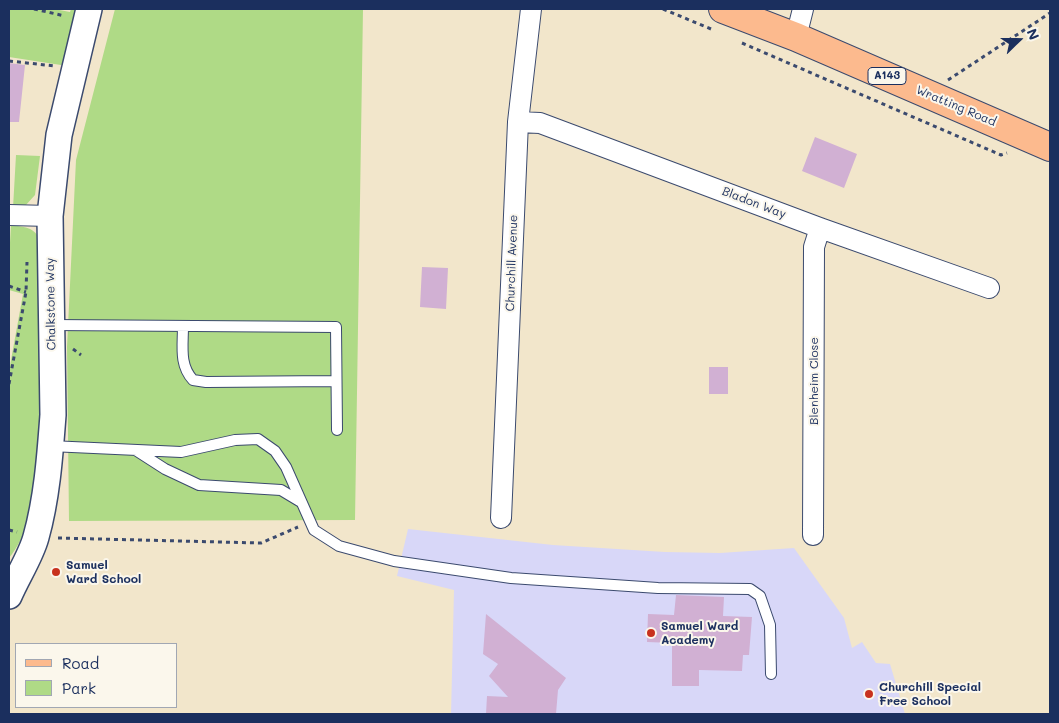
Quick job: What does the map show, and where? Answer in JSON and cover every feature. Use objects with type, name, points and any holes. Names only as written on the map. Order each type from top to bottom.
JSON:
[{"type":"main road","name":"Wratting Road","points":[[721,21],[796,37],[1050,147]]},
{"type":"street","name":"Churchill Avenue","points":[[501,518],[518,122],[531,9]]},
{"type":"street","points":[[796,37],[803,9]]},
{"type":"street","name":"Chalkstone Way","points":[[10,589],[36,538],[50,446],[59,325],[50,216],[59,135],[81,13]]},
{"type":"street","name":"Bladon Way","points":[[518,122],[540,123],[820,228],[989,288]]},
{"type":"street","points":[[9,215],[50,216]]},
{"type":"street","name":"Blenheim Close","points":[[813,535],[814,247],[820,228]]},
{"type":"lane","points":[[59,325],[336,328],[336,430]]},
{"type":"lane","points":[[183,326],[182,359],[186,373],[193,380],[206,382],[336,381]]},
{"type":"lane","points":[[50,446],[181,452],[235,440],[258,439],[275,451],[286,466],[314,530],[339,546],[394,561],[511,578],[658,588],[750,589],[760,596],[770,625],[771,674]]},
{"type":"lane","points":[[136,450],[165,469],[199,485],[281,490],[301,502]]},
{"type":"path","points":[[34,9],[81,13]]},
{"type":"path","points":[[663,9],[721,21]]},
{"type":"path","points":[[927,94],[1050,13]]},
{"type":"path","points":[[736,40],[1001,155],[1009,153]]},
{"type":"path","points":[[9,61],[25,62]]},
{"type":"path","points":[[9,384],[26,292],[27,254]]},
{"type":"path","points":[[9,286],[26,292]]},
{"type":"path","points":[[59,325],[65,342],[81,355]]},
{"type":"path","points":[[9,530],[36,538],[261,543],[310,522]]},
{"type":"shaded area","name":"Samuel Ward Academy","points":[[408,529],[553,545],[665,552],[720,553],[794,548],[844,618],[852,648],[862,642],[876,663],[890,664],[905,714],[451,714],[454,590],[397,576]]},
{"type":"green space","points":[[9,9],[54,9],[70,12],[71,9],[77,9],[64,64],[9,57]]},
{"type":"green space","points":[[115,9],[363,9],[355,520],[69,521],[67,347],[76,160]]},
{"type":"green space","points":[[16,155],[40,156],[35,195],[25,206],[13,208]]},
{"type":"green space","points":[[11,225],[28,228],[35,232],[43,247],[43,262],[39,466],[29,518],[21,540],[9,558],[9,371],[23,294],[9,290]]},
{"type":"building","points":[[9,63],[25,65],[19,122],[9,122]]},
{"type":"building","points":[[815,137],[857,154],[844,188],[802,171]]},
{"type":"building","points":[[422,267],[448,268],[446,309],[420,307]]},
{"type":"building","points":[[709,367],[728,367],[728,394],[709,394]]},
{"type":"building","points":[[676,595],[724,597],[723,616],[752,617],[749,655],[743,655],[742,671],[699,670],[699,686],[672,686],[672,643],[647,642],[648,614],[674,615]]},
{"type":"building","points":[[486,614],[566,678],[558,690],[556,714],[486,714],[487,696],[508,697],[489,676],[498,664],[483,654]]},
{"type":"place","name":"Samuel Ward School","points":[[56,572]]},
{"type":"place","name":"Samuel Ward Academy","points":[[651,633]]},
{"type":"place","name":"Churchill Special Free School","points":[[869,694]]}]
